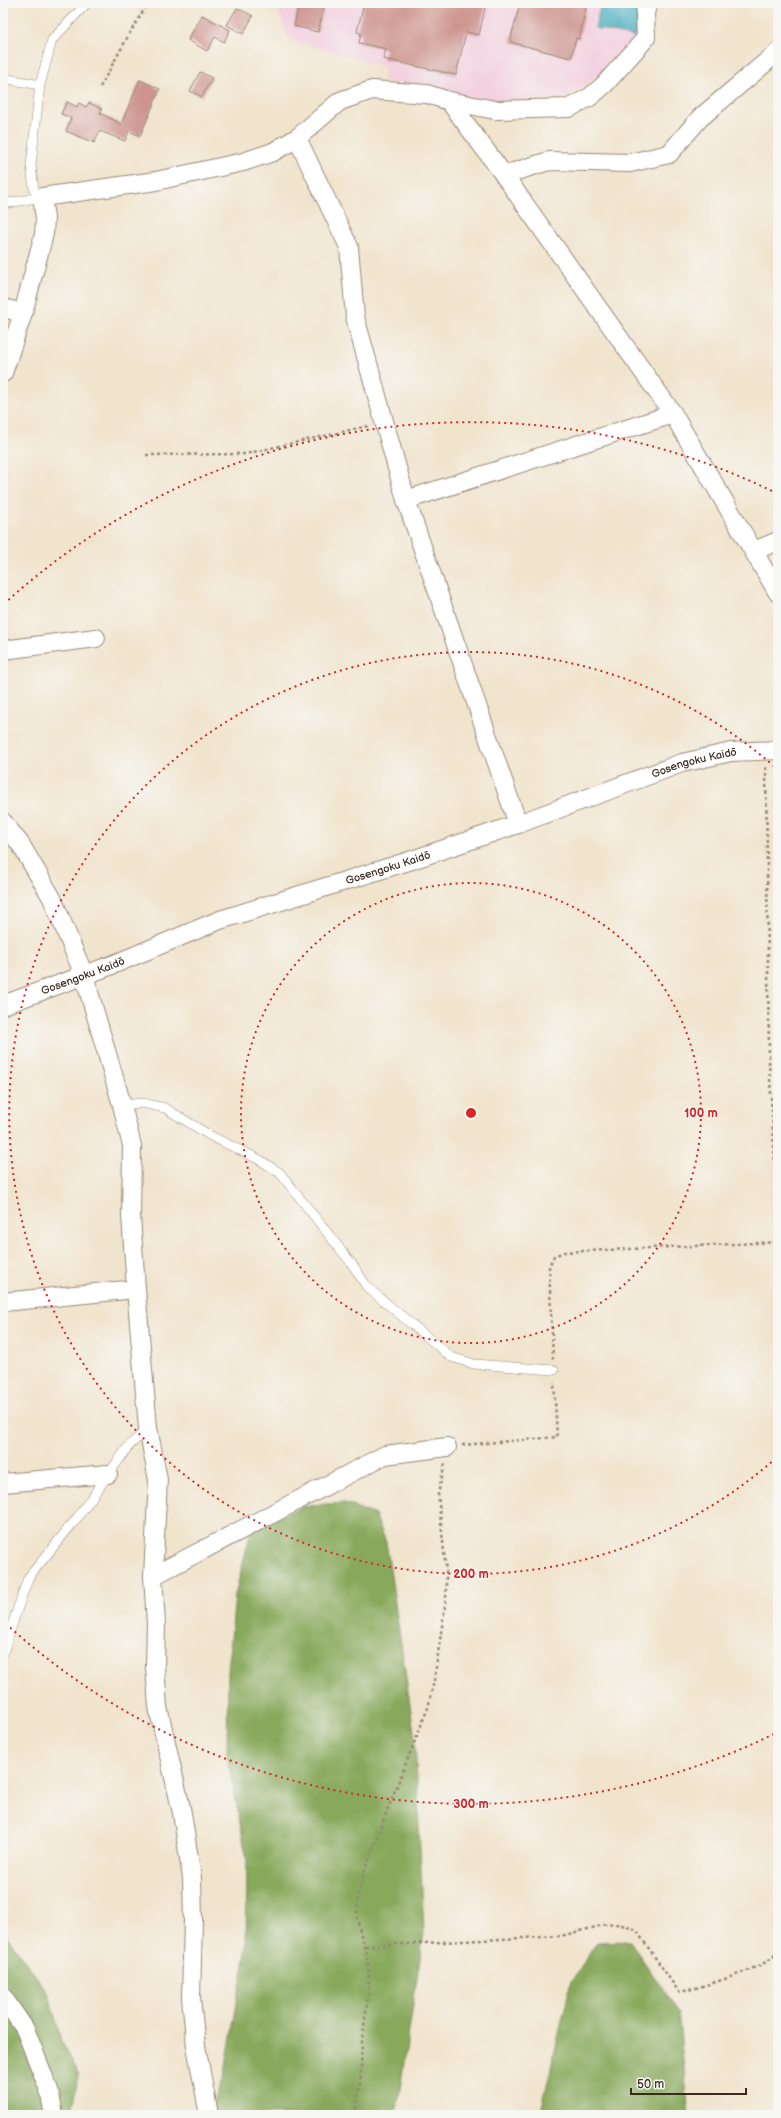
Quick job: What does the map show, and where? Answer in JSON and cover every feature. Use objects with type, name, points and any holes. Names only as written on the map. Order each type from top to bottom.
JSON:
[{"type":"street","points":[[3,373],[23,313],[44,234],[45,218],[42,197],[156,180],[243,162],[273,152],[297,138],[340,101],[372,90],[427,94],[449,101],[495,110],[568,108],[590,97],[604,85],[646,38],[645,13],[648,3]]},
{"type":"street","points":[[504,175],[549,161],[630,163],[668,154],[700,118],[778,52]]},
{"type":"street","points":[[449,101],[504,175],[673,414],[778,593]]},
{"type":"street","points":[[297,138],[349,247],[356,317],[406,500],[518,824]]},
{"type":"street","points":[[3,308],[23,313]]},
{"type":"street","points":[[406,500],[673,414]]},
{"type":"street","points":[[754,551],[778,541]]},
{"type":"street","points":[[3,650],[96,638]]},
{"type":"street","name":"Gosengoku Kaidō","points":[[3,1005],[84,975],[220,920],[409,861],[518,824],[682,763],[731,752],[772,750]]},
{"type":"street","points":[[3,822],[21,845],[52,898],[84,975],[122,1104],[132,1146],[131,1216],[136,1290],[148,1428],[158,1480],[153,1576],[156,1624],[154,1667],[158,1707],[182,1813],[192,1878],[193,1920],[191,1998],[196,2046],[209,2115]]},
{"type":"street","points":[[3,1302],[136,1290]]},
{"type":"street","points":[[153,1576],[385,1455],[447,1447]]},
{"type":"street","points":[[3,1483],[108,1474]]},
{"type":"street","points":[[3,1997],[25,2029],[48,2090],[54,2115]]},
{"type":"lane","points":[[42,197],[34,190],[31,165],[40,85],[52,40],[86,3]]},
{"type":"lane","points":[[3,78],[40,85]]},
{"type":"lane","points":[[3,204],[42,197]]},
{"type":"lane","points":[[122,1104],[142,1103],[165,1108],[209,1136],[260,1160],[280,1173],[352,1264],[368,1287],[451,1357],[474,1364],[554,1370]]},
{"type":"lane","points":[[3,1652],[28,1578],[77,1518],[128,1447],[148,1428]]},
{"type":"path","points":[[100,87],[130,31],[148,3]]},
{"type":"path","points":[[146,455],[245,454],[384,423]]},
{"type":"path","points":[[772,750],[768,793],[766,947],[769,1063],[778,1214]]},
{"type":"path","points":[[355,2115],[369,1991],[368,1962],[357,1919],[358,1896],[364,1873],[428,1708],[434,1681],[446,1599],[438,1494],[447,1447],[557,1437],[548,1266],[554,1256],[564,1252],[778,1242]]},
{"type":"path","points":[[365,1946],[560,1936],[603,1925],[619,1924],[636,1930],[678,1992],[694,1989],[757,1966],[773,1957],[778,1949]]},
{"type":"shaded area","points":[[276,3],[646,3],[636,41],[611,67],[568,98],[499,102],[383,82],[384,66],[289,39]]},
{"type":"green space","points":[[345,1503],[375,1515],[386,1542],[415,1739],[424,1933],[396,2115],[208,2115],[224,2077],[246,1952],[247,1859],[227,1755],[228,1672],[235,1595],[252,1527],[309,1505]]},
{"type":"green space","points":[[3,1931],[49,1994],[61,2041],[79,2076],[70,2115],[3,2115]]},
{"type":"green space","points":[[630,1941],[678,2012],[689,2115],[540,2115],[571,1982],[597,1942]]},
{"type":"water","points":[[601,3],[642,3],[634,37],[595,28]]},
{"type":"building","points":[[299,3],[325,3],[318,32],[294,26]]},
{"type":"building","points":[[364,3],[486,3],[479,35],[466,32],[456,75],[383,59],[386,49],[359,43],[361,33],[357,32]]},
{"type":"building","points":[[520,3],[587,3],[579,39],[576,38],[571,58],[510,42]]},
{"type":"building","points":[[237,8],[253,16],[243,34],[227,25]]},
{"type":"building","points":[[202,15],[230,30],[224,42],[215,37],[207,51],[188,40]]},
{"type":"building","points":[[200,72],[212,78],[202,97],[190,91]]},
{"type":"building","points":[[140,80],[160,89],[140,136],[129,131],[125,141],[100,131],[94,143],[66,131],[71,118],[61,114],[67,102],[77,107],[79,103],[86,107],[89,103],[102,109],[100,113],[121,124]]}]
